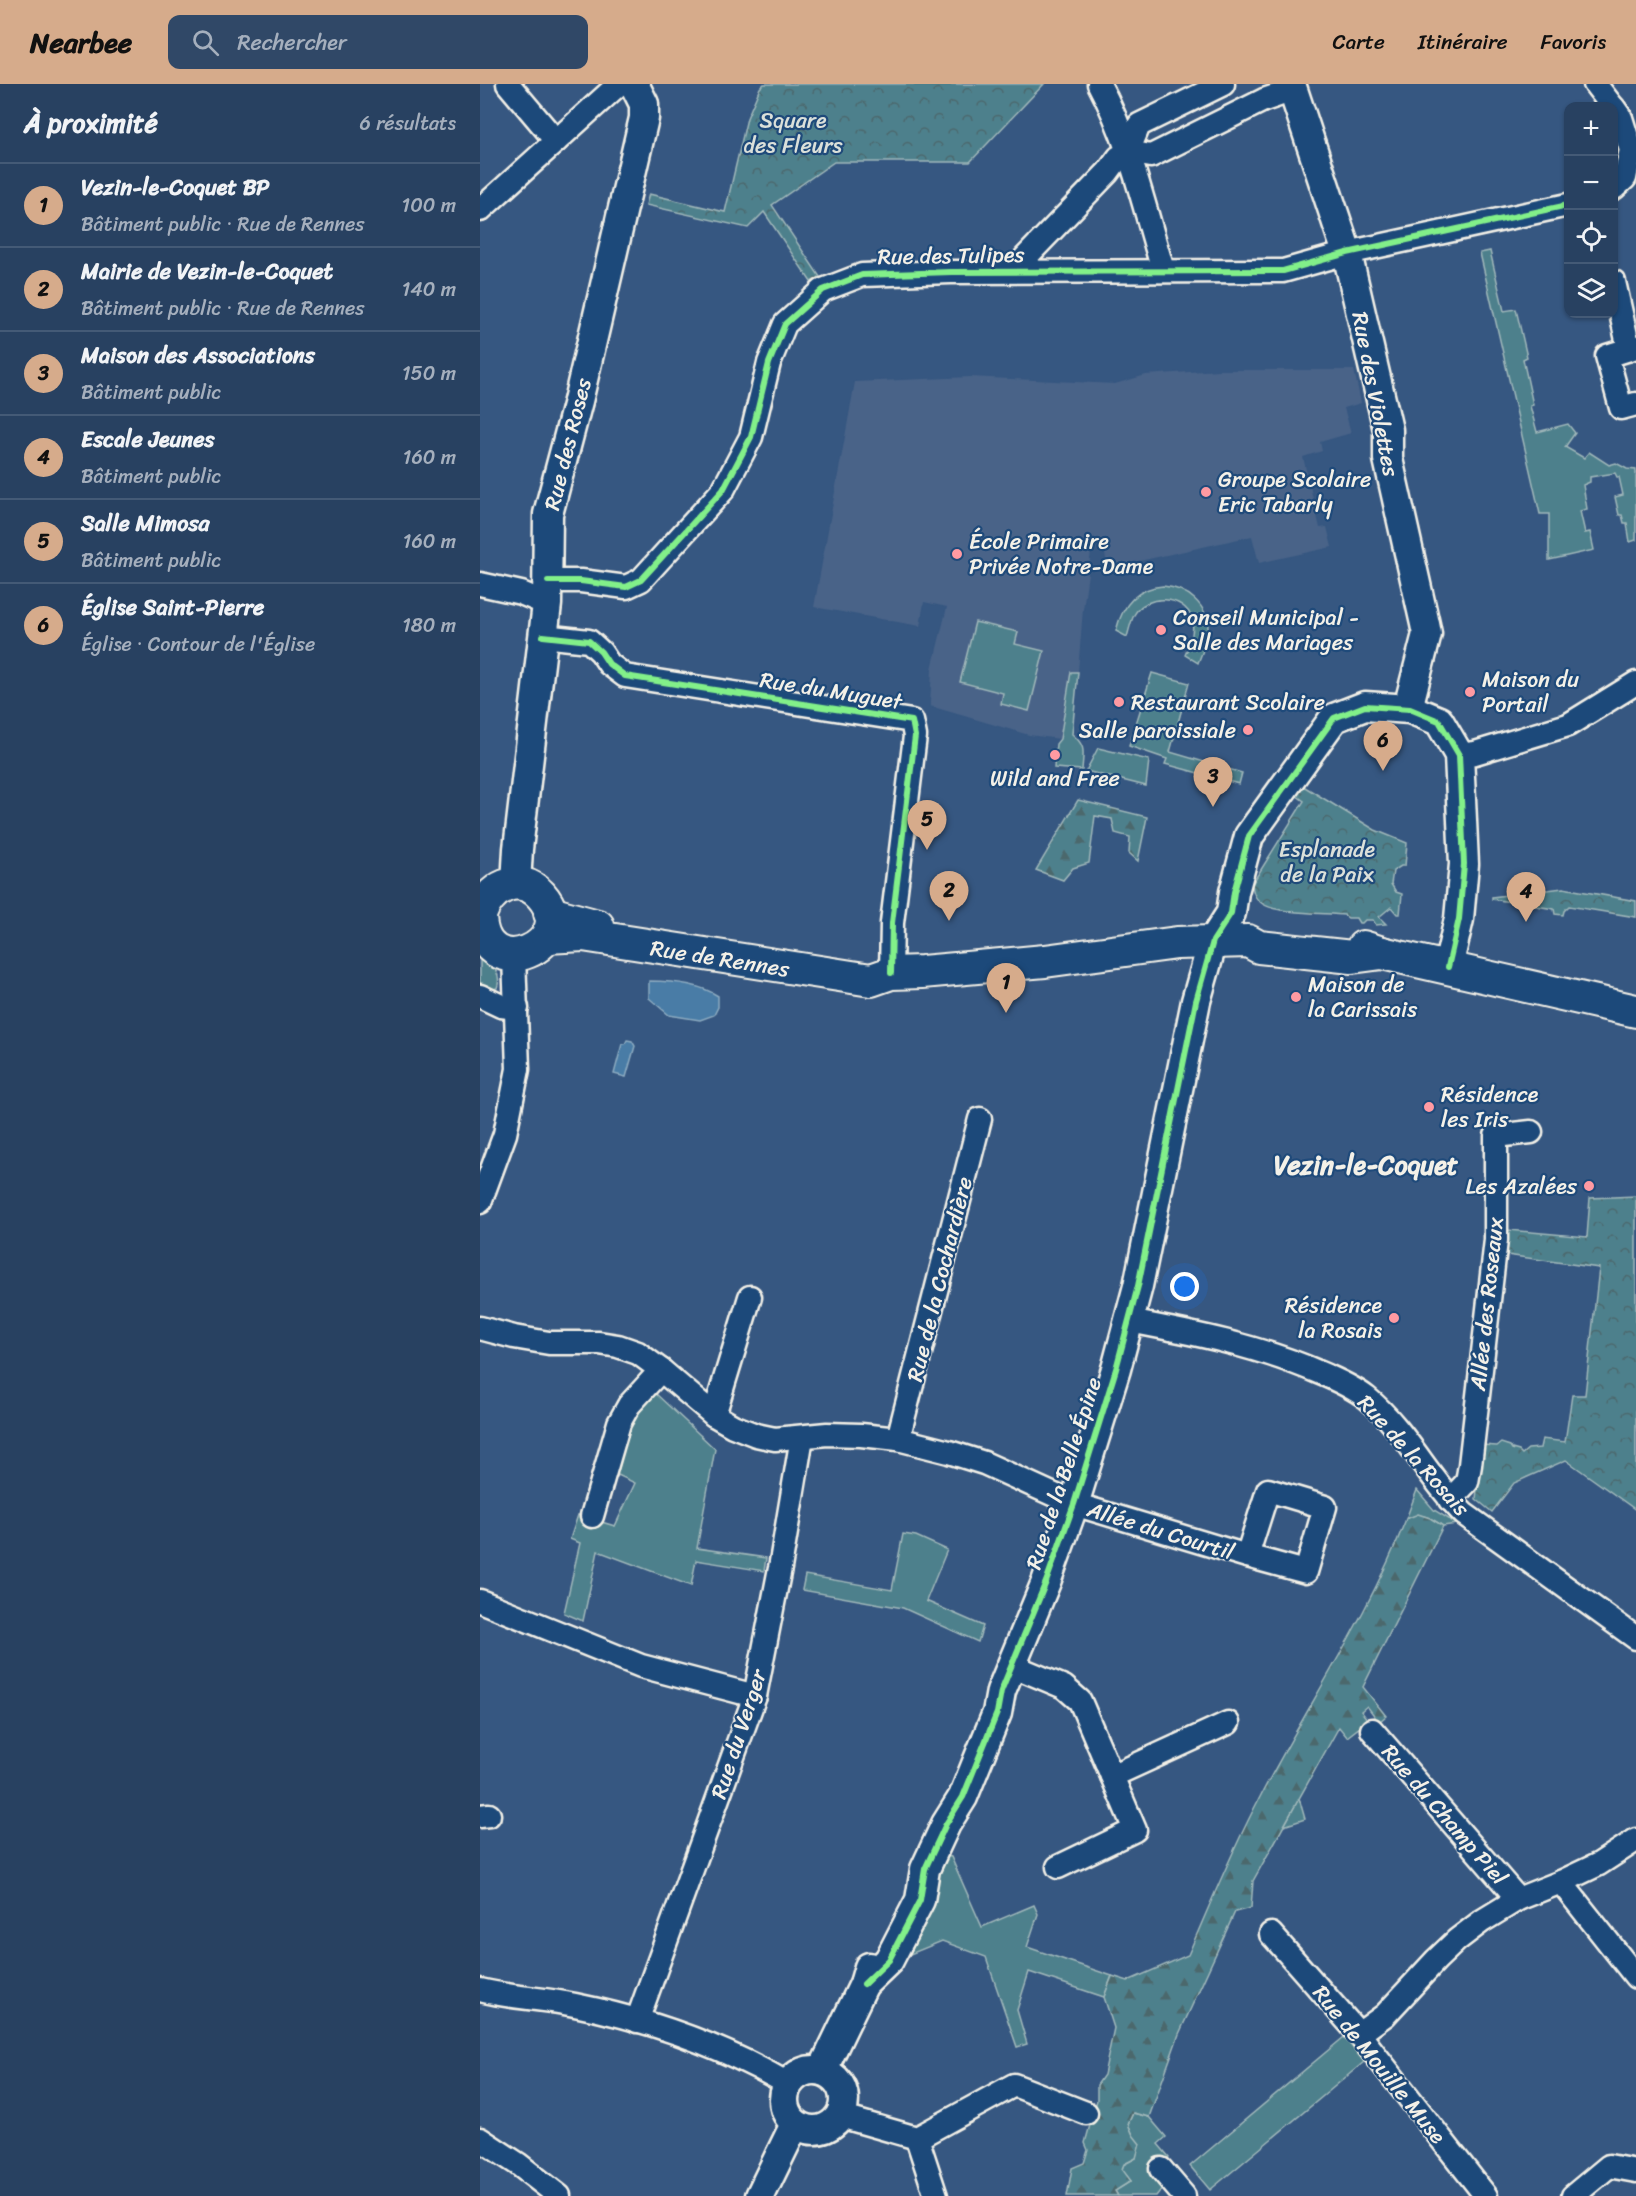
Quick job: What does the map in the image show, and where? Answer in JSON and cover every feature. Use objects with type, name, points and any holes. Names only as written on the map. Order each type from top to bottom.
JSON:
[{"type":"main road","points":[[516,884],[528,886],[538,892],[546,902],[549,925],[533,951],[514,956],[492,947],[481,916],[497,889],[516,884]]},
{"type":"main road","name":"Rue de Rennes","points":[[549,925],[583,935],[871,980],[891,973],[1045,961],[1213,940],[1248,940],[1258,932],[1354,944],[1382,953],[1636,1011]]},
{"type":"street","points":[[508,84],[556,141]]},
{"type":"street","points":[[480,210],[619,84]]},
{"type":"street","name":"Rue des Roses","points":[[516,884],[547,592],[548,514],[578,401],[644,118],[644,104],[634,84]]},
{"type":"street","points":[[1099,84],[1114,112],[1128,152],[1163,270]]},
{"type":"street","points":[[1018,271],[1026,258],[1119,158],[1128,152],[1139,125],[1223,84]]},
{"type":"street","points":[[1595,84],[1609,102]]},
{"type":"street","points":[[1128,152],[1151,156],[1292,87]]},
{"type":"street","name":"Rue des Violettes","points":[[1292,87],[1347,253],[1388,430],[1388,459],[1427,634],[1411,696],[1410,710]]},
{"type":"street","points":[[1618,114],[1631,150],[1625,178],[1618,184]]},
{"type":"street","name":"Rue des Tulipes","points":[[547,592],[581,581],[627,587],[641,580],[723,490],[751,437],[769,363],[785,324],[823,290],[862,275],[1018,271],[1283,271],[1347,253],[1564,206]]},
{"type":"street","points":[[1618,296],[1633,348],[1607,356],[1621,408],[1636,404]]},
{"type":"street","points":[[480,584],[521,593],[547,592]]},
{"type":"street","name":"Rue du Muguet","points":[[543,636],[589,641],[601,652],[609,664],[625,676],[912,721],[915,736],[892,923],[891,973]]},
{"type":"street","points":[[1448,967],[1459,919],[1464,864],[1459,755],[1475,753],[1568,725],[1636,683]]},
{"type":"street","name":"Rue de la Belle Épine","points":[[822,2071],[864,1984],[889,1960],[920,1900],[925,1869],[946,1824],[963,1797],[997,1713],[1001,1691],[1046,1582],[1074,1504],[1129,1321],[1148,1242],[1196,1001],[1213,940],[1231,913],[1234,892],[1249,837],[1334,718],[1365,706],[1410,710],[1439,721],[1459,755]]},
{"type":"street","points":[[480,1202],[505,1134],[518,1069],[514,956]]},
{"type":"street","points":[[480,996],[501,1006],[517,1008]]},
{"type":"street","name":"Rue de la Cochardière","points":[[898,1439],[980,1119]]},
{"type":"street","name":"Allée des Roseaux","points":[[1450,1500],[1467,1482],[1470,1465],[1496,1240],[1496,1136],[1531,1132]]},
{"type":"street","points":[[714,1415],[750,1297]]},
{"type":"street","name":"Rue de la Rosais","points":[[1129,1321],[1255,1349],[1296,1362],[1339,1381],[1366,1398],[1402,1436],[1450,1500],[1464,1514],[1636,1638]]},
{"type":"street","name":"Allée du Courtil","points":[[480,1328],[549,1343],[599,1343],[618,1346],[638,1353],[714,1415],[756,1435],[775,1439],[861,1435],[898,1439],[984,1463],[1074,1504],[1247,1556]]},
{"type":"street","points":[[592,1516],[619,1423],[629,1405],[661,1370]]},
{"type":"street","name":"Rue du Verger","points":[[637,2021],[755,1696],[802,1437]]},
{"type":"street","points":[[480,1601],[641,1666],[755,1696]]},
{"type":"street","points":[[1011,1665],[1064,1687],[1080,1701],[1135,1830],[1058,1867]]},
{"type":"street","points":[[1112,1776],[1228,1723]]},
{"type":"street","name":"Rue du Champ Piel","points":[[1371,1730],[1518,1899]]},
{"type":"street","points":[[1359,2034],[1385,2015],[1436,1960],[1482,1921],[1518,1899],[1599,1864],[1636,1840]]},
{"type":"street","points":[[1561,1882],[1636,1977]]},
{"type":"street","name":"Rue de Mouille Muse","points":[[1271,1934],[1359,2034],[1486,2196]]},
{"type":"street","points":[[480,1990],[502,1996],[540,1998],[577,2005],[637,2021],[728,2053],[788,2084]]},
{"type":"street","points":[[806,2071],[822,2071],[831,2075],[839,2083],[843,2092],[844,2106],[840,2116],[829,2127],[807,2130],[795,2124],[787,2114],[784,2094],[788,2084],[796,2075],[806,2071]]},
{"type":"street","points":[[840,2116],[918,2138],[1014,2085],[1086,2113]]},
{"type":"street","points":[[760,2196],[795,2124]]},
{"type":"street","points":[[918,2138],[936,2196]]},
{"type":"street","points":[[480,2139],[518,2164],[559,2196]]},
{"type":"street","points":[[1573,2196],[1609,2166],[1636,2171]]},
{"type":"street","points":[[1161,2169],[1184,2196]]},
{"type":"shaded area","name":"École Primaire Privée Notre-Dame","points":[[1218,370],[1354,370],[1361,403],[1344,408],[1351,433],[1320,442],[1322,451],[1303,457],[1320,528],[1327,527],[1332,547],[1259,563],[1252,536],[1108,568],[1102,540],[1093,538],[1083,609],[1078,672],[1071,672],[1060,739],[1029,735],[930,706],[932,669],[947,607],[924,602],[920,626],[814,607],[855,382],[971,377],[1115,384],[1146,375]]},
{"type":"shaded area","points":[[649,981],[676,982],[702,988],[718,996],[718,1007],[714,1015],[700,1020],[669,1015],[649,998]]},
{"type":"shaded area","points":[[627,1040],[632,1041],[635,1046],[626,1077],[614,1074],[622,1044],[625,1044]]},
{"type":"green space","name":"Square des Fleurs","points":[[764,84],[1044,84],[970,162],[834,162],[772,205],[820,277],[811,282],[764,212],[748,228],[646,205],[649,194],[725,212],[747,118]]},
{"type":"green space","points":[[1490,251],[1504,311],[1516,309],[1527,357],[1523,359],[1533,405],[1530,406],[1537,432],[1568,424],[1575,433],[1565,447],[1584,458],[1589,452],[1609,465],[1616,463],[1627,469],[1636,470],[1636,540],[1630,542],[1627,523],[1624,523],[1622,515],[1619,515],[1615,497],[1623,495],[1619,477],[1615,473],[1590,477],[1590,482],[1583,485],[1587,509],[1580,511],[1585,533],[1590,532],[1594,550],[1549,560],[1549,514],[1540,514],[1480,253]]},
{"type":"green space","name":"Restaurant Scolaire","points":[[1163,586],[1188,594],[1205,613],[1208,631],[1198,663],[1185,655],[1192,633],[1192,619],[1182,605],[1174,601],[1156,600],[1147,603],[1134,615],[1127,637],[1116,631],[1122,614],[1131,600],[1145,590]]},
{"type":"green space","points":[[975,622],[1018,632],[1015,644],[1044,651],[1029,711],[1001,704],[1003,693],[960,682]]},
{"type":"green space","points":[[1071,672],[1078,672],[1072,734],[1082,746],[1082,770],[1054,768],[1056,744],[1060,739]]},
{"type":"green space","points":[[1152,673],[1189,683],[1170,752],[1242,773],[1239,784],[1165,764],[1167,759],[1129,746]]},
{"type":"green space","points":[[1098,748],[1149,760],[1146,786],[1086,771]]},
{"type":"green space","name":"Esplanade de la Paix","points":[[1300,784],[1375,830],[1407,843],[1405,866],[1393,871],[1391,884],[1396,892],[1402,894],[1400,914],[1397,914],[1391,907],[1379,917],[1386,924],[1376,925],[1373,920],[1359,923],[1356,918],[1348,918],[1344,915],[1279,910],[1263,904],[1256,898],[1252,884],[1304,801],[1293,793]]},
{"type":"green space","points":[[1078,800],[1147,817],[1138,861],[1129,853],[1130,837],[1115,833],[1112,819],[1095,816],[1089,863],[1073,868],[1063,880],[1036,870]]},
{"type":"green space","points":[[1563,888],[1636,901],[1636,917],[1569,906],[1563,915],[1555,914],[1554,909],[1492,899],[1492,897]]},
{"type":"green space","points":[[480,952],[497,973],[497,988],[490,990],[480,985]]},
{"type":"green space","points":[[1636,1196],[1636,1510],[1566,1460],[1514,1483],[1492,1512],[1476,1499],[1482,1445],[1497,1446],[1501,1443],[1522,1454],[1528,1449],[1540,1448],[1542,1439],[1565,1442],[1572,1395],[1585,1395],[1599,1268],[1507,1255],[1508,1230],[1587,1237],[1590,1198]]},
{"type":"green space","points":[[655,1393],[715,1449],[697,1548],[766,1558],[764,1571],[696,1560],[691,1586],[598,1551],[583,1621],[564,1613],[580,1543],[570,1539],[578,1515],[615,1526],[635,1483],[618,1475],[614,1481],[610,1481],[621,1431]]},
{"type":"green space","points":[[1417,1490],[1434,1510],[1457,1524],[1443,1526],[1430,1518],[1421,1516],[1406,1519]]},
{"type":"green space","points":[[1418,1514],[1443,1526],[1363,1687],[1386,1716],[1379,1722],[1367,1706],[1361,1711],[1373,1727],[1368,1732],[1360,1727],[1347,1737],[1339,1727],[1253,1881],[1251,1908],[1235,1912],[1179,2034],[1149,2117],[1133,2113],[1128,2124],[1140,2144],[1136,2158],[1124,2164],[1122,2169],[1131,2181],[1115,2191],[1118,2196],[1067,2196],[1072,2168],[1084,2163],[1088,2150],[1085,2143],[1097,2100],[1097,2085],[1104,2075],[1114,2028],[1104,1997],[1112,1976],[1128,1981],[1188,1955],[1231,1855],[1278,1762],[1356,1626],[1406,1519]]},
{"type":"green space","points":[[903,1534],[916,1536],[947,1550],[926,1601],[983,1626],[978,1642],[903,1608],[802,1590],[805,1575],[892,1590]]},
{"type":"green space","points":[[1299,1798],[1305,1819],[1284,1826]]},
{"type":"green space","points":[[938,1854],[951,1857],[982,1927],[1034,1905],[1038,1914],[1027,1947],[1112,1976],[1104,1997],[1029,1972],[1017,2010],[1027,2044],[1017,2047],[986,1957],[942,1941],[903,1957]]},
{"type":"green space","points":[[1344,2037],[1364,2062],[1210,2190],[1190,2166]]},
{"type":"green space","points":[[1133,2113],[1149,2117],[1166,2137],[1158,2144],[1169,2157],[1156,2167],[1163,2187],[1156,2196],[1118,2196],[1115,2191],[1131,2181],[1122,2170],[1123,2165],[1136,2158],[1133,2135],[1128,2124]]},
{"type":"cycle path","points":[[548,581],[581,581],[626,587],[641,580],[723,490],[751,437],[769,363],[785,324],[823,290],[862,275],[951,272],[1283,271],[1347,253],[1564,206]]},
{"type":"cycle path","points":[[543,636],[589,641],[601,652],[609,664],[625,676],[912,721],[915,736],[892,923],[891,973]]},
{"type":"cycle path","points":[[864,1984],[889,1960],[920,1900],[925,1869],[946,1824],[963,1797],[997,1713],[1001,1691],[1046,1582],[1074,1504],[1116,1369],[1138,1286],[1196,1001],[1213,941],[1231,913],[1234,892],[1249,836],[1334,718],[1365,706],[1410,709],[1439,721],[1459,755],[1464,864],[1459,919],[1448,967]]},
{"type":"place","name":"Groupe Scolaire Eric Tabarly","points":[[1206,492]]},
{"type":"place","name":"École Primaire Privée Notre-Dame","points":[[957,554]]},
{"type":"place","name":"Conseil Municipal - Salle des Mariages","points":[[1161,630]]},
{"type":"place","name":"Maison du Portail","points":[[1470,692]]},
{"type":"place","name":"Restaurant Scolaire","points":[[1119,702]]},
{"type":"place","name":"Salle paroissiale","points":[[1248,730]]},
{"type":"place","name":"Wild and Free","points":[[1055,755]]},
{"type":"place","name":"Église Saint-Pierre","points":[[1383,771]]},
{"type":"place","name":"Maison des Associations","points":[[1213,807]]},
{"type":"place","name":"Salle Mimosa","points":[[927,850]]},
{"type":"place","name":"Mairie de Vezin-le-Coquet","points":[[949,921]]},
{"type":"place","name":"Escale Jeunes","points":[[1526,922]]},
{"type":"place","name":"Maison de la Carissais","points":[[1296,997]]},
{"type":"place","name":"Vezin-le-Coquet BP","points":[[1006,1013]]},
{"type":"place","name":"Résidence les Iris","points":[[1429,1107]]},
{"type":"place","name":"Les Azalées","points":[[1589,1186]]},
{"type":"place","name":"Résidence la Rosais","points":[[1394,1318]]},
{"type":"district","name":"Vezin-le-Coquet","points":[[1366,1165]]}]
